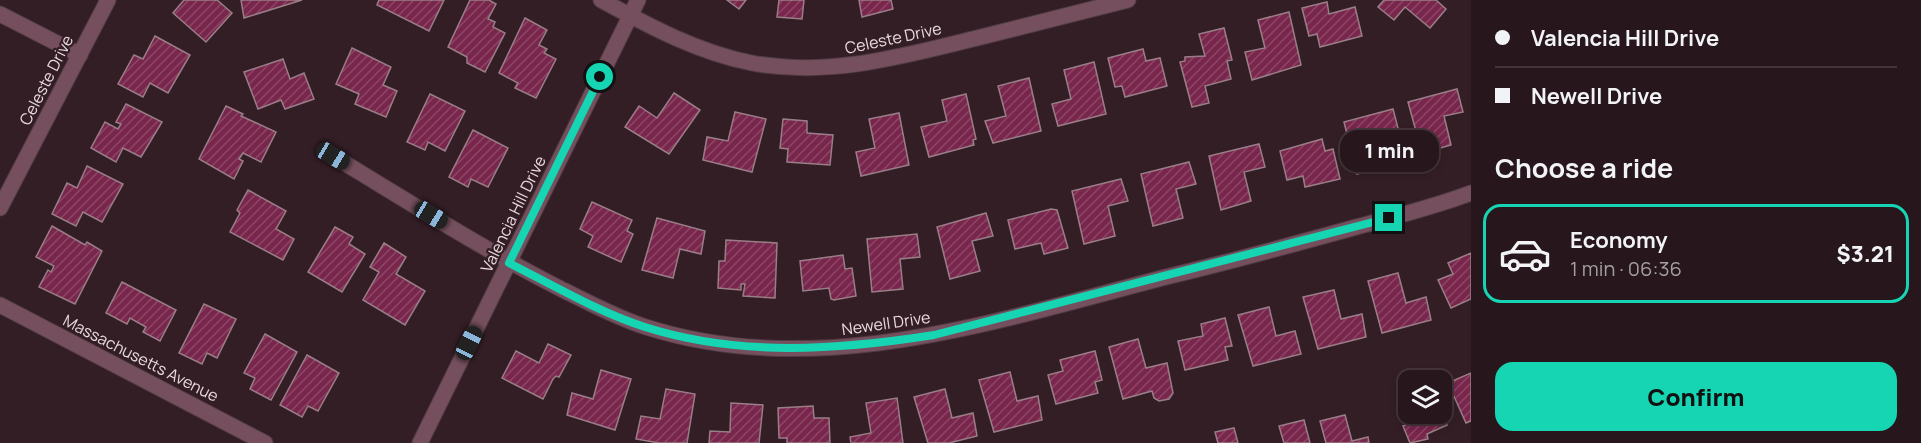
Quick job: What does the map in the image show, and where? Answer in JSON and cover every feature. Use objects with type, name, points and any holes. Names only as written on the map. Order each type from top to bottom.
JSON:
[{"type":"street","name":"Celeste Drive","points":[[0,208],[108,0]]},
{"type":"street","name":"Celeste Drive","points":[[602,0],[679,39],[753,63],[796,68],[845,68],[886,61],[1128,0]]},
{"type":"street","name":"Valencia Hill Drive","points":[[420,443],[638,0]]},
{"type":"street","points":[[0,14],[80,55]]},
{"type":"street","name":"Newell Drive","points":[[333,156],[509,263],[608,312],[655,330],[728,344],[824,349],[876,345],[934,335],[1251,256],[1412,212],[1471,193]]},
{"type":"street","name":"Massachusetts Avenue","points":[[0,305],[265,443]]},
{"type":"building","points":[[184,0],[217,0],[232,13],[206,42],[173,13]]},
{"type":"building","points":[[241,0],[302,0],[244,18]]},
{"type":"building","points":[[379,0],[444,0],[429,31],[377,5]]},
{"type":"building","points":[[470,0],[489,0],[496,4],[488,19],[495,22],[493,27],[505,33],[485,72],[467,63],[467,57],[448,47]]},
{"type":"building","points":[[727,0],[746,0],[739,9]]},
{"type":"building","points":[[779,0],[804,0],[802,19],[777,17]]},
{"type":"building","points":[[859,0],[891,0],[893,9],[862,17]]},
{"type":"building","points":[[1384,0],[1436,0],[1446,9],[1430,28],[1405,7],[1394,20],[1378,7]]},
{"type":"building","points":[[1327,2],[1329,14],[1355,7],[1362,36],[1320,47],[1317,34],[1309,36],[1302,8]]},
{"type":"building","points":[[1289,12],[1301,65],[1252,80],[1245,52],[1265,48],[1258,20]]},
{"type":"building","points":[[525,18],[547,30],[539,45],[547,49],[544,53],[556,59],[536,98],[515,88],[518,83],[499,73]]},
{"type":"building","points":[[1224,28],[1232,60],[1227,61],[1231,79],[1205,86],[1209,103],[1192,107],[1180,62],[1185,61],[1185,57],[1205,56],[1199,34]]},
{"type":"building","points":[[155,36],[190,55],[168,93],[150,83],[143,97],[118,84],[134,55],[143,59]]},
{"type":"building","points":[[352,48],[391,67],[383,85],[397,91],[386,117],[355,104],[359,94],[336,84]]},
{"type":"building","points":[[1143,49],[1146,61],[1160,58],[1167,86],[1125,97],[1122,86],[1115,87],[1108,58]]},
{"type":"building","points":[[283,59],[290,79],[304,73],[314,99],[285,109],[281,100],[258,109],[244,72]]},
{"type":"building","points":[[1094,62],[1106,114],[1058,126],[1052,104],[1071,99],[1064,70]]},
{"type":"building","points":[[1029,78],[1041,131],[993,143],[985,121],[1006,116],[998,86]]},
{"type":"building","points":[[1457,89],[1463,112],[1444,116],[1451,145],[1422,153],[1408,102]]},
{"type":"building","points":[[674,93],[700,110],[669,154],[625,127],[639,106],[657,118]]},
{"type":"building","points":[[430,94],[465,111],[445,151],[428,142],[425,150],[407,142]]},
{"type":"building","points":[[966,94],[976,139],[973,140],[974,145],[929,157],[921,127],[947,121],[942,100]]},
{"type":"building","points":[[126,104],[162,122],[141,157],[123,148],[116,162],[91,148],[105,122],[118,129],[121,124],[116,122]]},
{"type":"building","points":[[226,106],[243,114],[241,116],[276,132],[261,162],[243,153],[239,159],[243,161],[234,179],[199,159]]},
{"type":"building","points":[[1393,109],[1399,132],[1380,137],[1387,166],[1357,174],[1344,122]]},
{"type":"building","points":[[735,112],[766,119],[752,172],[703,160],[707,137],[728,141]]},
{"type":"building","points":[[899,113],[909,165],[861,176],[856,152],[875,148],[869,119]]},
{"type":"building","points":[[783,119],[807,121],[807,133],[833,135],[830,165],[787,162],[788,149],[780,148]]},
{"type":"building","points":[[473,130],[508,148],[488,187],[471,179],[468,187],[449,177]]},
{"type":"building","points":[[1322,139],[1325,151],[1333,149],[1340,179],[1305,187],[1303,176],[1287,180],[1280,151]]},
{"type":"building","points":[[1259,144],[1265,167],[1244,172],[1251,201],[1221,210],[1209,156]]},
{"type":"building","points":[[1189,162],[1196,184],[1176,189],[1183,218],[1153,226],[1141,174]]},
{"type":"building","points":[[87,166],[123,184],[102,222],[83,212],[76,226],[52,214],[67,183],[77,188]]},
{"type":"building","points":[[1121,179],[1128,201],[1108,206],[1115,236],[1084,244],[1072,191]]},
{"type":"building","points":[[248,190],[286,211],[276,229],[294,239],[283,260],[230,232],[240,213],[237,210]]},
{"type":"building","points":[[592,202],[632,220],[627,231],[633,234],[621,262],[588,247],[593,236],[580,229]]},
{"type":"building","points":[[1051,209],[1057,210],[1068,248],[1044,254],[1041,243],[1015,249],[1008,220]]},
{"type":"building","points":[[986,213],[993,236],[972,241],[980,271],[950,279],[937,227]]},
{"type":"building","points":[[657,218],[705,231],[701,254],[680,249],[673,278],[642,270]]},
{"type":"building","points":[[52,226],[85,245],[87,242],[102,251],[75,304],[39,287],[48,270],[51,272],[54,266],[36,257]]},
{"type":"building","points":[[335,227],[353,237],[349,244],[365,254],[342,292],[308,272]]},
{"type":"building","points":[[917,234],[920,257],[900,259],[903,289],[872,292],[867,239]]},
{"type":"building","points":[[726,240],[777,243],[775,298],[743,296],[745,284],[741,284],[741,290],[718,288],[719,261],[725,261]]},
{"type":"building","points":[[384,243],[406,257],[396,274],[425,291],[405,325],[363,300],[379,272],[370,267]]},
{"type":"building","points":[[1471,253],[1471,299],[1451,308],[1438,280],[1453,274],[1448,263]]},
{"type":"building","points":[[843,255],[845,269],[852,268],[856,296],[834,300],[831,299],[829,288],[803,291],[800,261]]},
{"type":"building","points":[[1398,273],[1406,303],[1426,297],[1431,320],[1382,333],[1368,281]]},
{"type":"building","points":[[122,282],[176,310],[160,341],[143,332],[146,327],[130,318],[127,324],[106,313]]},
{"type":"building","points":[[1334,290],[1341,319],[1362,314],[1366,337],[1318,349],[1303,297]]},
{"type":"building","points":[[204,304],[236,319],[217,358],[207,353],[202,364],[179,353]]},
{"type":"building","points":[[1269,307],[1276,336],[1295,331],[1301,354],[1253,366],[1238,315]]},
{"type":"building","points":[[1225,318],[1232,346],[1225,347],[1228,360],[1185,370],[1178,341],[1203,336],[1201,324]]},
{"type":"building","points":[[265,334],[297,352],[271,400],[250,389],[255,378],[244,373]]},
{"type":"building","points":[[1138,339],[1146,368],[1167,363],[1173,393],[1169,399],[1159,401],[1154,398],[1152,391],[1123,399],[1109,347]]},
{"type":"building","points":[[548,344],[571,355],[559,377],[556,376],[553,379],[543,399],[502,378],[516,351],[539,363]]},
{"type":"building","points":[[1095,351],[1102,380],[1095,382],[1098,393],[1056,404],[1048,375],[1063,371],[1060,360]]},
{"type":"building","points":[[307,355],[339,373],[318,411],[308,406],[302,417],[280,405]]},
{"type":"building","points":[[601,370],[631,379],[615,430],[567,415],[572,393],[593,399]]},
{"type":"building","points":[[1010,372],[1017,401],[1038,396],[1042,420],[994,432],[979,380]]},
{"type":"building","points":[[1471,373],[1471,421],[1466,423],[1452,392],[1452,381]]},
{"type":"building","points":[[666,389],[695,394],[687,443],[659,443],[636,439],[641,416],[660,419]]},
{"type":"building","points":[[945,389],[952,418],[973,413],[977,436],[949,443],[928,443],[914,397]]},
{"type":"building","points":[[897,398],[903,443],[851,443],[850,437],[871,433],[866,403]]},
{"type":"building","points":[[731,403],[763,405],[759,443],[709,443],[710,431],[730,432]]},
{"type":"building","points":[[813,406],[814,418],[829,418],[830,443],[787,443],[787,438],[779,438],[778,408]]},
{"type":"building","points":[[1345,415],[1352,441],[1368,437],[1369,443],[1326,443],[1320,421]]},
{"type":"building","points":[[1304,420],[1310,443],[1284,443],[1279,426]]},
{"type":"building","points":[[1408,424],[1447,425],[1427,434],[1428,439],[1410,443],[1403,426]]},
{"type":"building","points":[[1234,428],[1238,443],[1218,443],[1215,432]]},
{"type":"route","points":[[600,77],[509,263],[608,312],[644,327],[678,336],[771,348],[824,349],[876,345],[934,335],[1251,256],[1389,218]]}]
